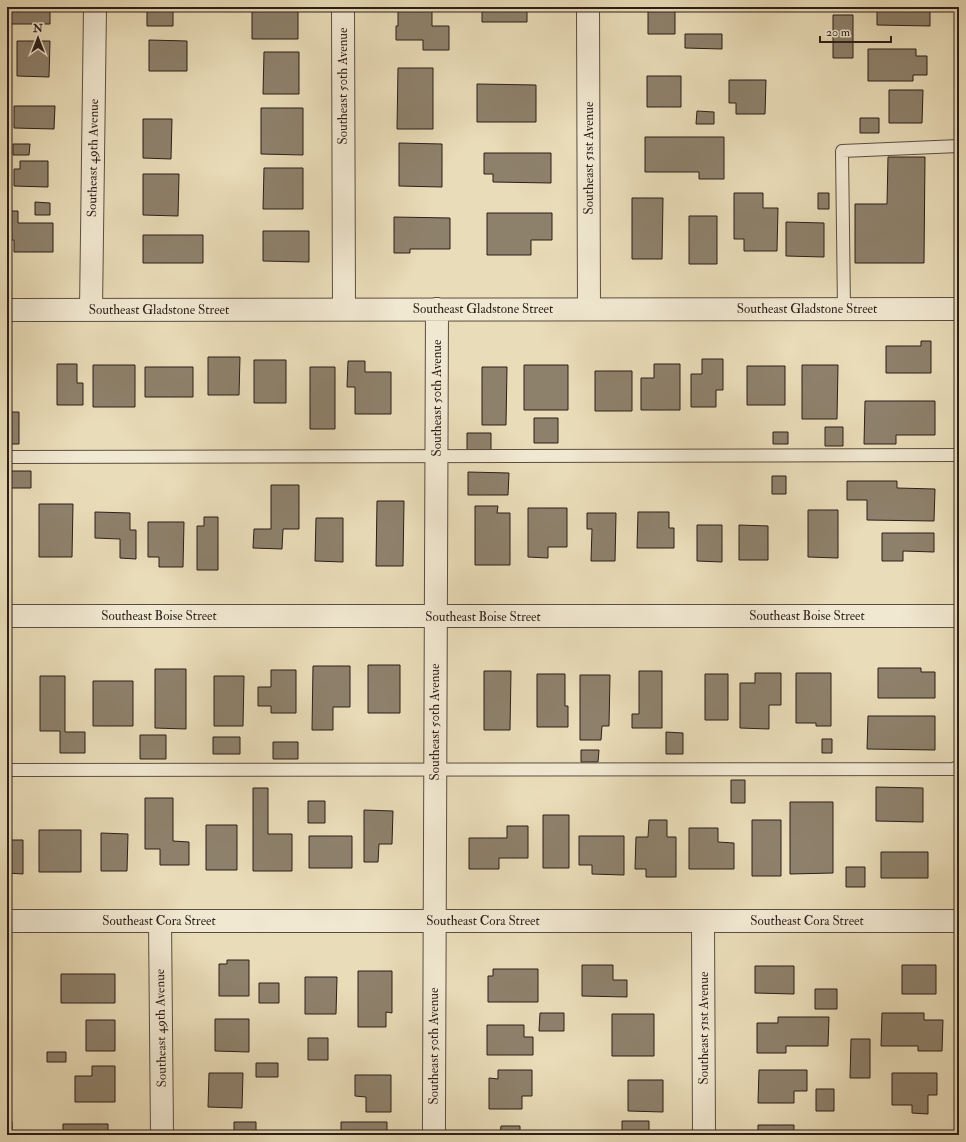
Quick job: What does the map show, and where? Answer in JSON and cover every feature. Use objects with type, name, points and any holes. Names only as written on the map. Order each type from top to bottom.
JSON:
[{"type":"street","name":"Southeast 49th Avenue","points":[[91,310],[95,7]]},
{"type":"street","name":"Southeast 50th Avenue","points":[[342,7],[344,309]]},
{"type":"street","name":"Southeast 51st Avenue","points":[[588,7],[589,309]]},
{"type":"street","name":"Southeast 50th Avenue","points":[[434,1135],[433,921],[437,309]]},
{"type":"street","name":"Southeast Gladstone Street","points":[[7,310],[959,309]]},
{"type":"street","name":"Southeast Boise Street","points":[[7,616],[959,616]]},
{"type":"street","name":"Southeast Cora Street","points":[[7,921],[959,921]]},
{"type":"street","name":"Southeast 49th Avenue","points":[[160,921],[162,1135]]},
{"type":"street","name":"Southeast 51st Avenue","points":[[703,921],[704,1135]]},
{"type":"lane","points":[[844,309],[842,151],[959,146]]},
{"type":"lane","points":[[7,457],[959,455]]},
{"type":"lane","points":[[7,770],[953,769],[959,767]]},
{"type":"building","points":[[7,7],[50,7],[50,24],[7,24]]},
{"type":"building","points":[[147,7],[173,7],[173,26],[147,26]]},
{"type":"building","points":[[252,7],[298,7],[298,39],[252,39]]},
{"type":"building","points":[[398,7],[432,7],[432,26],[449,26],[449,50],[423,50],[423,40],[396,40]]},
{"type":"building","points":[[482,7],[527,7],[527,22],[482,22]]},
{"type":"building","points":[[648,7],[675,7],[675,34],[648,34]]},
{"type":"building","points":[[877,7],[930,7],[930,26],[877,25]]},
{"type":"building","points":[[833,15],[853,15],[853,58],[833,58]]},
{"type":"building","points":[[685,34],[722,34],[722,49],[685,48]]},
{"type":"building","points":[[149,40],[187,41],[187,71],[149,71]]},
{"type":"building","points":[[17,41],[50,41],[49,77],[17,76]]},
{"type":"building","points":[[868,49],[916,49],[916,56],[927,56],[927,75],[913,75],[913,81],[868,81]]},
{"type":"building","points":[[264,52],[299,52],[299,94],[263,94]]},
{"type":"building","points":[[398,68],[433,68],[433,129],[397,129]]},
{"type":"building","points":[[647,76],[681,76],[681,107],[647,107]]},
{"type":"building","points":[[729,80],[766,80],[765,114],[736,114],[736,103],[729,103]]},
{"type":"building","points":[[477,84],[536,85],[536,122],[477,122]]},
{"type":"building","points":[[889,90],[923,90],[922,123],[889,123]]},
{"type":"building","points":[[14,106],[55,106],[54,129],[14,128]]},
{"type":"building","points":[[261,108],[303,108],[303,155],[261,154]]},
{"type":"building","points":[[697,111],[714,112],[714,124],[696,124]]},
{"type":"building","points":[[860,118],[879,118],[879,133],[860,133]]},
{"type":"building","points":[[143,119],[172,119],[171,159],[143,158]]},
{"type":"building","points":[[645,137],[724,137],[724,179],[699,179],[699,172],[645,172]]},
{"type":"building","points":[[399,143],[442,144],[442,187],[399,186]]},
{"type":"building","points":[[13,144],[30,144],[29,155],[13,155]]},
{"type":"building","points":[[484,153],[551,153],[551,183],[493,182],[493,174],[484,174]]},
{"type":"building","points":[[888,157],[925,157],[924,263],[855,263],[855,204],[887,204]]},
{"type":"building","points":[[20,161],[48,161],[48,187],[14,186],[14,169],[20,169]]},
{"type":"building","points":[[264,168],[303,168],[303,209],[263,209]]},
{"type":"building","points":[[143,174],[179,174],[178,216],[143,215]]},
{"type":"building","points":[[734,193],[763,193],[763,208],[778,208],[777,251],[744,251],[744,239],[734,239]]},
{"type":"building","points":[[818,193],[829,193],[829,209],[818,209]]},
{"type":"building","points":[[632,198],[663,198],[662,259],[632,259]]},
{"type":"building","points":[[7,202],[9,202],[9,211],[18,211],[18,223],[53,223],[53,252],[14,252],[14,240],[7,240]]},
{"type":"building","points":[[35,202],[50,203],[50,215],[35,215]]},
{"type":"building","points":[[487,213],[552,213],[552,240],[531,240],[531,255],[487,255]]},
{"type":"building","points":[[689,216],[717,216],[717,264],[689,264]]},
{"type":"building","points":[[394,217],[450,218],[450,249],[410,249],[410,253],[394,253]]},
{"type":"building","points":[[786,222],[824,223],[824,257],[786,256]]},
{"type":"building","points":[[263,231],[309,231],[309,262],[263,261]]},
{"type":"building","points":[[143,235],[203,235],[203,263],[143,263]]},
{"type":"building","points":[[921,341],[931,341],[931,373],[886,373],[886,346],[921,346]]},
{"type":"building","points":[[208,357],[240,357],[239,395],[208,395]]},
{"type":"building","points":[[702,359],[723,359],[723,390],[716,390],[716,407],[691,407],[691,374],[702,374]]},
{"type":"building","points":[[254,360],[286,360],[286,403],[254,403]]},
{"type":"building","points":[[348,361],[365,361],[365,372],[391,372],[391,414],[355,414],[355,387],[347,387]]},
{"type":"building","points":[[57,364],[77,364],[77,383],[83,383],[83,405],[57,405]]},
{"type":"building","points":[[654,364],[680,364],[680,410],[641,410],[641,378],[654,378]]},
{"type":"building","points":[[93,365],[135,365],[135,407],[93,407]]},
{"type":"building","points":[[524,365],[568,365],[568,410],[524,410]]},
{"type":"building","points":[[802,365],[838,365],[837,419],[802,419]]},
{"type":"building","points":[[747,366],[785,366],[785,405],[747,405]]},
{"type":"building","points":[[145,367],[193,367],[193,397],[145,397]]},
{"type":"building","points":[[310,367],[335,367],[335,429],[310,429]]},
{"type":"building","points":[[482,367],[507,367],[506,425],[482,425]]},
{"type":"building","points":[[595,371],[632,371],[632,411],[595,411]]},
{"type":"building","points":[[865,401],[935,401],[935,435],[896,435],[896,444],[864,444]]},
{"type":"building","points":[[7,411],[19,412],[19,444],[7,444]]},
{"type":"building","points":[[534,418],[558,418],[558,443],[534,443]]},
{"type":"building","points":[[825,427],[843,427],[843,446],[825,446]]},
{"type":"building","points":[[773,432],[788,432],[788,444],[773,444]]},
{"type":"building","points":[[467,433],[491,433],[491,450],[467,450]]},
{"type":"building","points":[[9,471],[31,471],[31,488],[7,488],[7,475],[9,475]]},
{"type":"building","points":[[468,472],[509,473],[508,495],[468,495]]},
{"type":"building","points":[[772,476],[786,476],[786,494],[772,494]]},
{"type":"building","points":[[847,481],[897,481],[897,488],[935,489],[934,521],[867,520],[867,500],[847,500]]},
{"type":"building","points":[[271,485],[299,485],[299,529],[283,529],[282,549],[253,548],[254,529],[271,529]]},
{"type":"building","points":[[377,501],[404,501],[403,566],[376,566]]},
{"type":"building","points":[[39,504],[73,504],[72,557],[39,557]]},
{"type":"building","points":[[475,506],[498,506],[497,513],[510,513],[510,565],[475,565]]},
{"type":"building","points":[[528,508],[567,508],[567,547],[548,547],[548,558],[528,557]]},
{"type":"building","points":[[808,510],[838,510],[838,558],[808,557]]},
{"type":"building","points":[[95,512],[130,513],[130,530],[136,530],[136,559],[120,558],[120,539],[95,538]]},
{"type":"building","points":[[638,512],[669,512],[669,528],[674,528],[674,548],[637,548]]},
{"type":"building","points":[[587,513],[616,513],[615,561],[591,561],[592,529],[587,529]]},
{"type":"building","points":[[204,517],[218,517],[218,570],[197,570],[197,526],[204,526]]},
{"type":"building","points":[[316,518],[343,518],[343,562],[315,561]]},
{"type":"building","points":[[148,522],[184,522],[183,567],[159,567],[159,557],[148,557]]},
{"type":"building","points":[[697,525],[722,525],[722,562],[697,561]]},
{"type":"building","points":[[739,525],[768,526],[768,560],[739,560]]},
{"type":"building","points":[[7,531],[10,531],[10,560],[7,560]]},
{"type":"building","points":[[882,533],[934,533],[934,552],[903,551],[903,561],[882,561]]},
{"type":"building","points":[[368,665],[400,665],[400,713],[368,713]]},
{"type":"building","points":[[313,666],[350,666],[350,707],[333,707],[333,730],[312,730]]},
{"type":"building","points":[[878,668],[921,668],[921,672],[935,672],[935,698],[878,698]]},
{"type":"building","points":[[155,669],[186,669],[186,729],[155,728]]},
{"type":"building","points":[[271,670],[296,670],[296,713],[271,713],[271,706],[258,706],[258,687],[271,687]]},
{"type":"building","points":[[484,671],[511,671],[510,730],[484,730]]},
{"type":"building","points":[[639,671],[662,671],[662,728],[632,728],[632,714],[639,714]]},
{"type":"building","points":[[755,673],[781,673],[781,705],[769,705],[769,729],[740,728],[740,683],[755,683]]},
{"type":"building","points":[[796,673],[831,673],[831,726],[816,726],[816,723],[796,723]]},
{"type":"building","points":[[537,674],[565,674],[565,706],[568,706],[568,727],[537,727]]},
{"type":"building","points":[[705,674],[728,674],[728,720],[705,720]]},
{"type":"building","points":[[580,675],[610,675],[609,726],[602,726],[601,740],[580,740]]},
{"type":"building","points":[[7,676],[10,676],[10,704],[7,704]]},
{"type":"building","points":[[40,676],[65,676],[65,732],[85,732],[85,753],[60,753],[60,731],[40,731]]},
{"type":"building","points":[[214,676],[244,676],[243,726],[214,726]]},
{"type":"building","points":[[93,681],[133,681],[133,726],[93,726]]},
{"type":"building","points":[[868,716],[935,716],[935,750],[867,749]]},
{"type":"building","points":[[666,732],[683,733],[683,754],[666,754]]},
{"type":"building","points":[[140,735],[166,735],[166,759],[140,759]]},
{"type":"building","points":[[213,737],[240,737],[240,754],[213,754]]},
{"type":"building","points":[[822,739],[832,739],[832,753],[822,753]]},
{"type":"building","points":[[273,742],[298,742],[298,759],[273,759]]},
{"type":"building","points":[[581,750],[599,750],[598,762],[581,762]]},
{"type":"building","points":[[731,780],[745,780],[745,803],[731,803]]},
{"type":"building","points":[[876,787],[923,788],[923,822],[876,821]]},
{"type":"building","points":[[253,788],[268,788],[268,834],[292,834],[292,871],[253,871]]},
{"type":"building","points":[[145,798],[173,798],[173,841],[189,842],[189,865],[160,865],[160,849],[145,849]]},
{"type":"building","points":[[308,801],[325,801],[325,823],[308,823]]},
{"type":"building","points":[[790,802],[833,802],[833,873],[790,874]]},
{"type":"building","points":[[364,810],[393,811],[392,844],[379,844],[378,862],[364,862]]},
{"type":"building","points":[[543,815],[569,815],[569,868],[543,868]]},
{"type":"building","points":[[649,820],[667,820],[667,837],[676,837],[676,877],[646,877],[646,869],[635,869],[636,837],[648,837]]},
{"type":"building","points":[[752,820],[781,820],[781,876],[752,876]]},
{"type":"building","points":[[206,825],[237,825],[237,870],[206,870]]},
{"type":"building","points":[[507,826],[528,826],[528,858],[499,858],[499,869],[469,869],[469,838],[507,838]]},
{"type":"building","points":[[689,828],[718,828],[718,842],[734,843],[734,869],[689,869]]},
{"type":"building","points":[[39,830],[81,830],[81,872],[39,872]]},
{"type":"building","points":[[101,833],[128,834],[127,871],[101,871]]},
{"type":"building","points":[[309,836],[352,836],[352,868],[309,868]]},
{"type":"building","points":[[579,836],[624,836],[624,875],[592,874],[592,865],[579,865]]},
{"type":"building","points":[[7,840],[23,840],[23,874],[7,873]]},
{"type":"building","points":[[881,852],[928,852],[928,878],[881,878]]},
{"type":"building","points":[[846,867],[865,867],[865,887],[846,887]]},
{"type":"building","points":[[227,960],[249,960],[249,996],[219,996],[219,964],[227,964]]},
{"type":"building","points":[[582,965],[613,965],[613,980],[627,980],[627,997],[582,996]]},
{"type":"building","points":[[902,965],[936,965],[936,994],[902,994]]},
{"type":"building","points":[[755,966],[794,966],[794,994],[755,993]]},
{"type":"building","points":[[493,969],[538,969],[538,1002],[488,1002],[488,976],[493,976]]},
{"type":"building","points":[[7,970],[9,970],[9,989],[7,989]]},
{"type":"building","points":[[358,971],[392,971],[392,1013],[386,1012],[386,1027],[358,1027]]},
{"type":"building","points":[[61,974],[115,974],[115,1003],[61,1003]]},
{"type":"building","points":[[305,977],[337,977],[336,1014],[305,1014]]},
{"type":"building","points":[[259,983],[279,983],[279,1003],[259,1003]]},
{"type":"building","points":[[815,989],[837,989],[837,1009],[815,1009]]},
{"type":"building","points":[[540,1013],[564,1013],[564,1031],[539,1031]]},
{"type":"building","points":[[882,1013],[924,1013],[924,1020],[943,1020],[942,1051],[918,1051],[918,1046],[881,1046]]},
{"type":"building","points":[[612,1014],[654,1014],[654,1056],[612,1056]]},
{"type":"building","points":[[778,1017],[829,1017],[828,1046],[786,1046],[786,1053],[757,1053],[757,1023],[778,1023]]},
{"type":"building","points":[[215,1019],[249,1019],[249,1052],[215,1051]]},
{"type":"building","points":[[86,1020],[115,1020],[115,1051],[86,1051]]},
{"type":"building","points":[[487,1025],[524,1025],[524,1037],[533,1037],[533,1055],[487,1055]]},
{"type":"building","points":[[308,1038],[328,1038],[328,1060],[308,1060]]},
{"type":"building","points":[[851,1039],[870,1039],[870,1078],[850,1078]]},
{"type":"building","points":[[47,1052],[66,1052],[66,1062],[47,1062]]},
{"type":"building","points":[[256,1063],[278,1063],[278,1077],[256,1077]]},
{"type":"building","points":[[92,1066],[115,1066],[115,1102],[75,1102],[75,1076],[92,1076]]},
{"type":"building","points":[[498,1070],[532,1070],[532,1096],[522,1096],[522,1109],[489,1109],[489,1078],[498,1079]]},
{"type":"building","points":[[759,1070],[807,1070],[807,1091],[794,1091],[794,1103],[758,1103]]},
{"type":"building","points":[[209,1073],[243,1073],[242,1108],[208,1107]]},
{"type":"building","points":[[892,1073],[937,1073],[937,1095],[928,1095],[928,1114],[912,1113],[912,1105],[892,1105]]},
{"type":"building","points":[[355,1075],[391,1075],[391,1112],[366,1112],[366,1097],[355,1096]]},
{"type":"building","points":[[628,1080],[663,1080],[663,1112],[628,1111]]},
{"type":"building","points":[[816,1089],[834,1089],[834,1111],[816,1111]]},
{"type":"building","points":[[622,1121],[649,1121],[649,1135],[622,1135]]},
{"type":"building","points":[[7,1122],[12,1122],[12,1131],[7,1131]]},
{"type":"building","points":[[234,1122],[256,1122],[256,1135],[234,1135]]},
{"type":"building","points":[[341,1122],[387,1122],[387,1135],[341,1135]]},
{"type":"building","points":[[63,1124],[108,1124],[108,1135],[63,1135]]},
{"type":"building","points":[[758,1125],[794,1125],[794,1135],[758,1135]]},
{"type":"building","points":[[501,1126],[520,1126],[520,1135],[500,1135]]},
{"type":"building","points":[[933,1134],[933,1135],[869,1135]]}]
